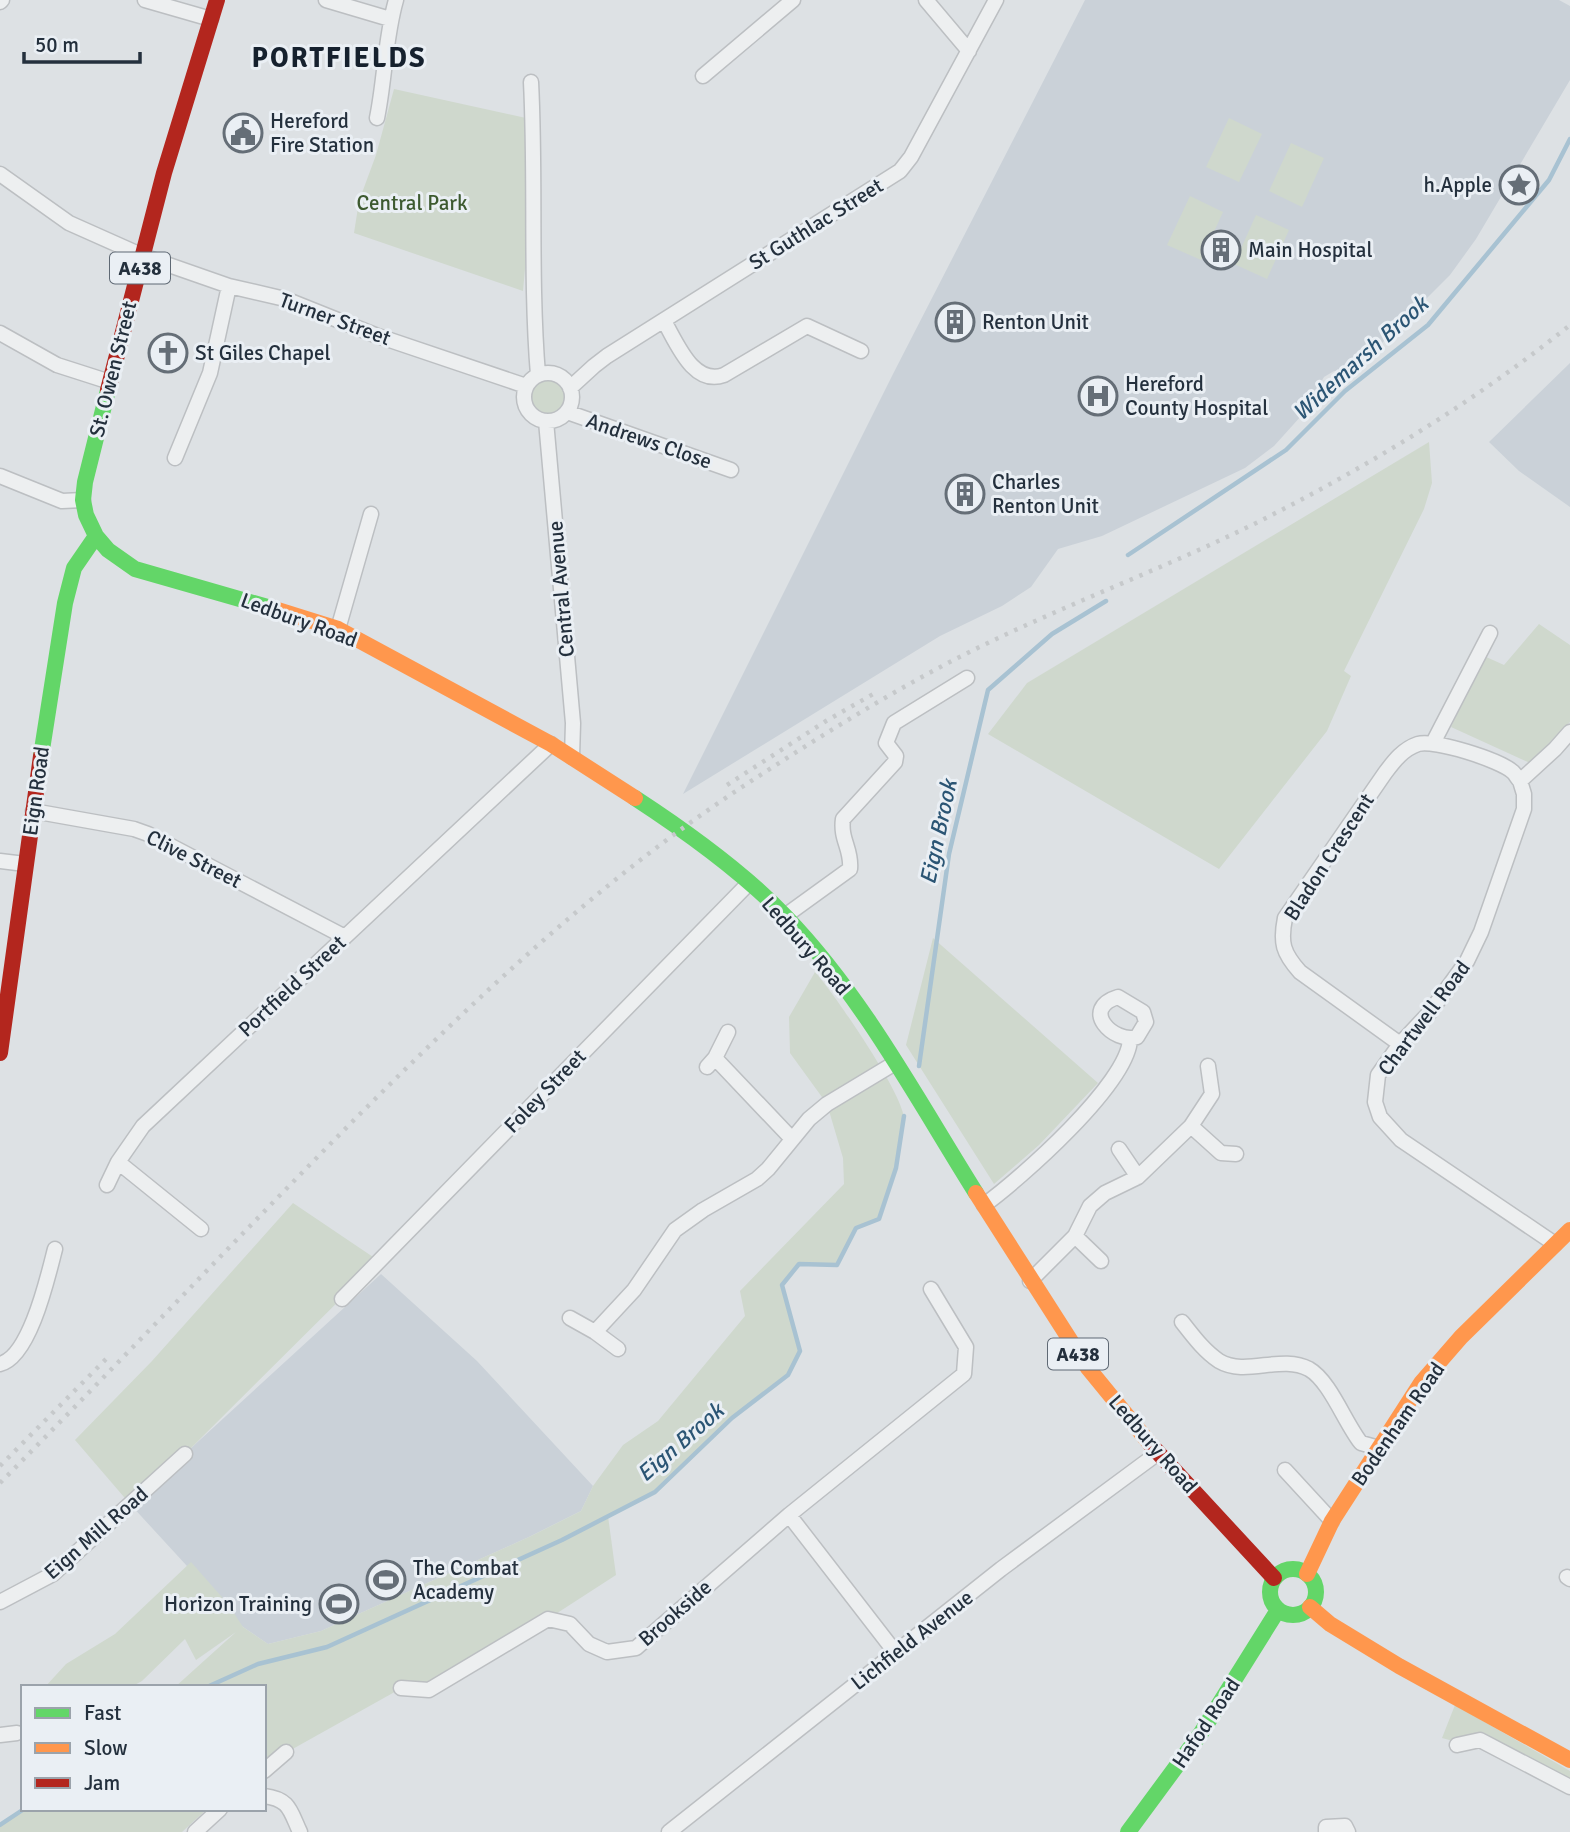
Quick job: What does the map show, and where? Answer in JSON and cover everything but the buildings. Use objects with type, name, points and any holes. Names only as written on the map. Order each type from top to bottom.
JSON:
[{"type":"main road","name":"St. Owen Street","points":[[96,536],[86,515],[83,500],[85,482],[164,173],[217,0]]},
{"type":"main road","name":"Ledbury Road","points":[[96,536],[108,550],[135,569],[338,629],[551,744],[658,813],[749,883],[785,916],[824,960],[899,1069],[1030,1281],[1088,1368],[1158,1453],[1273,1578]]},
{"type":"main road","name":"Eign Road","points":[[0,1053],[25,864],[69,581],[74,568],[96,536]]},
{"type":"main road","name":"Bodenham Road","points":[[1307,1574],[1332,1521],[1421,1383],[1461,1337],[1570,1230]]},
{"type":"main road","points":[[1289,1569],[1302,1570],[1315,1590],[1310,1607],[1304,1613],[1291,1616],[1278,1610],[1270,1595],[1273,1578],[1289,1569]]},
{"type":"main road","points":[[1310,1607],[1330,1624],[1399,1665],[1570,1760]]},
{"type":"main road","name":"Hafod Road","points":[[1128,1832],[1201,1732],[1278,1610]]},
{"type":"street","points":[[145,0],[211,19]]},
{"type":"street","points":[[326,0],[390,19]]},
{"type":"street","points":[[377,118],[390,19],[396,0]]},
{"type":"street","points":[[703,76],[793,0]]},
{"type":"street","points":[[926,0],[969,51]]},
{"type":"street","name":"St Guthlac Street","points":[[570,388],[594,366],[900,171],[911,158],[996,0]]},
{"type":"street","points":[[531,82],[533,299],[538,375]]},
{"type":"street","name":"Turner Street","points":[[0,174],[69,223],[143,256],[229,286],[285,299],[375,335],[526,386]]},
{"type":"street","points":[[175,458],[210,373],[229,286]]},
{"type":"street","points":[[664,321],[690,365],[706,377],[715,378],[807,326],[861,351]]},
{"type":"street","points":[[0,333],[57,365],[110,382]]},
{"type":"street","points":[[554,373],[570,388],[572,401],[567,412],[561,417],[546,421],[538,419],[527,408],[524,393],[526,386],[538,375],[554,373]]},
{"type":"street","name":"Andrews Close","points":[[567,412],[731,470]]},
{"type":"street","name":"Central Avenue","points":[[546,421],[573,723],[572,757]]},
{"type":"street","points":[[0,476],[62,501],[83,500]]},
{"type":"street","points":[[338,629],[371,514]]},
{"type":"street","points":[[1490,634],[1433,743],[1500,765],[1520,781],[1570,732]]},
{"type":"street","points":[[785,916],[850,869],[851,857],[841,831],[843,819],[895,762],[896,756],[886,743],[894,723],[967,678]]},
{"type":"street","name":"Bladon Crescent","points":[[1400,1044],[1300,972],[1288,959],[1281,939],[1285,918],[1384,773],[1403,752],[1419,744],[1433,743]]},
{"type":"street","name":"Portfield Street","points":[[107,1185],[118,1162],[143,1126],[551,744]]},
{"type":"street","name":"Chartwell Road","points":[[1520,781],[1524,794],[1524,809],[1481,932],[1468,961],[1378,1075],[1375,1102],[1380,1117],[1401,1140],[1555,1244]]},
{"type":"street","name":"Clive Street","points":[[33,811],[134,829],[148,834],[345,937]]},
{"type":"street","points":[[0,861],[25,864]]},
{"type":"street","name":"Foley Street","points":[[342,1299],[749,883]]},
{"type":"street","points":[[728,1032],[711,1062],[792,1139]]},
{"type":"street","points":[[984,1205],[1039,1160],[1089,1107],[1111,1081],[1130,1049],[1130,1040]]},
{"type":"street","points":[[1030,1281],[1075,1236],[1090,1206],[1105,1193],[1138,1177],[1191,1126],[1212,1094],[1208,1066]]},
{"type":"street","points":[[595,1332],[634,1290],[676,1230],[697,1214],[757,1180],[809,1119],[827,1104],[899,1069]]},
{"type":"street","points":[[1191,1126],[1221,1153],[1236,1154]]},
{"type":"street","points":[[1119,1149],[1138,1177]]},
{"type":"street","points":[[118,1162],[201,1228]]},
{"type":"street","points":[[1075,1236],[1101,1261]]},
{"type":"street","points":[[0,1364],[13,1356],[22,1344],[45,1286],[55,1249]]},
{"type":"street","name":"Brookside","points":[[401,1688],[429,1689],[548,1619],[570,1624],[589,1644],[607,1652],[636,1648],[789,1515],[964,1374],[966,1346],[931,1290]]},
{"type":"street","points":[[570,1318],[618,1349]]},
{"type":"street","points":[[1182,1322],[1209,1353],[1222,1363],[1235,1366],[1296,1364],[1311,1370],[1322,1382],[1361,1443],[1379,1448]]},
{"type":"street","name":"Lichfield Avenue","points":[[669,1832],[1002,1569],[1158,1453]]},
{"type":"street","name":"Eign Mill Road","points":[[0,1602],[53,1574],[185,1454]]},
{"type":"street","points":[[1285,1469],[1332,1521]]},
{"type":"street","points":[[789,1515],[895,1652]]},
{"type":"street","points":[[0,1735],[17,1733]]},
{"type":"street","points":[[1457,1745],[1480,1740],[1570,1787]]},
{"type":"street","points":[[266,1769],[286,1752]]},
{"type":"street","points":[[266,1796],[281,1798],[288,1805],[300,1832]]},
{"type":"street","points":[[195,1832],[218,1811]]},
{"type":"street","points":[[1326,1832],[1326,1827],[1345,1826],[1348,1832]]},
{"type":"shaded area","name":"Hereford County Hospital","points":[[1085,0],[1559,0],[1570,6],[1570,80],[1476,239],[1450,275],[1363,362],[1350,372],[1334,371],[1324,377],[1302,415],[1274,446],[1245,468],[1102,536],[1058,549],[1031,587],[1002,606],[940,636],[683,794],[893,374]]},
{"type":"shaded area","points":[[1570,363],[1570,507],[1519,471],[1489,442]]},
{"type":"shaded area","points":[[381,1274],[477,1361],[593,1486],[581,1511],[531,1536],[321,1631],[268,1644],[243,1627],[130,1504]]},
{"type":"green space","name":"Central Park","points":[[394,89],[526,118],[523,291],[354,233],[359,201],[376,155]]},
{"type":"green space","points":[[1229,118],[1262,134],[1239,182],[1206,167]]},
{"type":"green space","points":[[1291,143],[1324,158],[1302,207],[1269,191]]},
{"type":"green space","points":[[1190,196],[1223,212],[1201,260],[1167,245]]},
{"type":"green space","points":[[1256,215],[1289,230],[1267,279],[1234,264]]},
{"type":"green space","points":[[548,373],[565,380],[572,397],[565,414],[548,421],[531,414],[524,397],[531,380]]},
{"type":"green space","points":[[1429,442],[1432,483],[1424,509],[1344,671],[1351,676],[1327,731],[1219,869],[988,734],[1027,683]]},
{"type":"green space","points":[[1539,624],[1570,645],[1570,722],[1530,763],[1451,727],[1484,656],[1504,665]]},
{"type":"green space","points":[[933,938],[1098,1083],[1039,1145],[994,1184],[906,1045]]},
{"type":"green space","points":[[815,972],[867,1044],[901,1107],[904,1119],[895,1170],[879,1219],[856,1228],[837,1265],[799,1264],[782,1285],[800,1351],[788,1375],[732,1418],[655,1492],[608,1516],[616,1575],[429,1690],[400,1689],[266,1764],[266,1685],[177,1685],[236,1632],[196,1660],[185,1639],[135,1685],[47,1685],[66,1664],[115,1634],[191,1562],[228,1604],[243,1627],[268,1644],[321,1631],[581,1511],[593,1486],[623,1445],[658,1421],[745,1316],[740,1291],[844,1184],[843,1158],[827,1104],[790,1053],[789,1017]]},
{"type":"green space","points":[[293,1203],[379,1261],[185,1454],[130,1504],[75,1440],[152,1361]]},
{"type":"green space","points":[[1455,1705],[1570,1771],[1570,1785],[1481,1737],[1453,1741],[1442,1738]]},
{"type":"green space","points":[[21,1810],[205,1811],[182,1832],[0,1832],[0,1823]]},
{"type":"waterway","name":"Widemarsh Brook","points":[[1128,555],[1286,450],[1345,391],[1428,325],[1549,180],[1570,139]]},
{"type":"waterway","name":"Eign Brook","points":[[919,1066],[949,854],[988,690],[1052,634],[1106,601]]},
{"type":"waterway","name":"Eign Brook","points":[[211,1685],[258,1664],[327,1647],[562,1540],[655,1492],[732,1418],[788,1375],[800,1351],[782,1285],[799,1264],[837,1265],[856,1228],[879,1219],[896,1168],[904,1116]]},
{"type":"waterway","name":"Eign Brook","points":[[0,1825],[21,1811]]},
{"type":"railway","points":[[0,1483],[398,1076],[539,944],[637,862],[742,787],[817,739],[946,664],[1022,627],[1252,525],[1376,458],[1456,408],[1570,325]]},
{"type":"railway","points":[[727,785],[875,693]]},
{"type":"railway","points":[[0,1466],[108,1357]]},
{"type":"traffic: fast","points":[[108,390],[83,500],[86,515],[96,536],[108,550],[135,569],[271,608]]},
{"type":"traffic: fast","points":[[41,756],[65,603],[74,568],[96,536]]},
{"type":"traffic: fast","points":[[635,798],[734,869],[770,901],[814,948],[888,1050],[976,1193]]},
{"type":"traffic: fast","points":[[1293,1569],[1309,1576],[1316,1592],[1309,1608],[1293,1615],[1277,1608],[1270,1592],[1277,1576],[1293,1569]]},
{"type":"traffic: fast","points":[[1128,1832],[1201,1733],[1278,1610]]},
{"type":"traffic: slow","points":[[271,608],[338,629],[551,744],[635,798]]},
{"type":"traffic: slow","points":[[976,1193],[1088,1368],[1151,1445]]},
{"type":"traffic: slow","points":[[1307,1574],[1332,1521],[1421,1383],[1461,1337],[1570,1230]]},
{"type":"traffic: slow","points":[[1310,1607],[1330,1624],[1399,1666],[1570,1760]]},
{"type":"traffic: jam","points":[[108,390],[164,173],[217,0]]},
{"type":"traffic: jam","points":[[0,1053],[41,756]]},
{"type":"traffic: jam","points":[[1151,1445],[1274,1578]]},
{"type":"place","name":"Hereford Fire Station","points":[[243,133]]},
{"type":"place","name":"h.Apple","points":[[1519,185]]},
{"type":"place","name":"Main Hospital","points":[[1221,250]]},
{"type":"place","name":"Renton Unit","points":[[955,322]]},
{"type":"place","name":"St Giles Chapel","points":[[168,353]]},
{"type":"place","name":"Hereford County Hospital","points":[[1098,396]]},
{"type":"place","name":"Charles Renton Unit","points":[[965,494]]},
{"type":"place","name":"The Combat Academy","points":[[386,1580]]},
{"type":"place","name":"Horizon Training","points":[[339,1604]]},
{"type":"district","name":"PORTFIELDS","points":[[339,57]]}]
